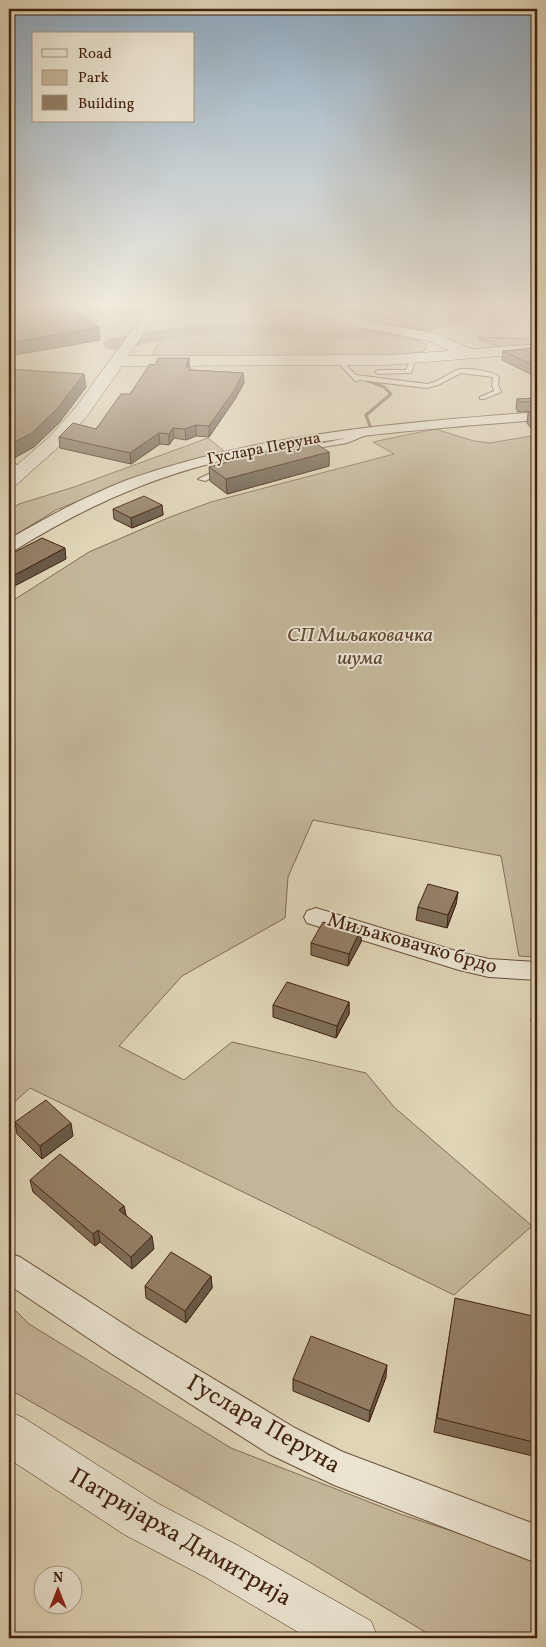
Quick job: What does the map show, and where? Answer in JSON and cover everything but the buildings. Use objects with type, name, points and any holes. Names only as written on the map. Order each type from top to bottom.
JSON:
[{"type":"main road","points":[[9,481],[16,467],[55,441],[77,417],[102,382]]},
{"type":"main road","name":"Патријарха Димитрија","points":[[9,1433],[62,1469],[141,1518],[222,1561],[354,1638]]},
{"type":"street","name":"Гуслара Перуна","points":[[9,546],[59,515],[132,484],[176,469],[268,445],[368,431],[537,416]]},
{"type":"street","name":"Миљаковачко брдо","points":[[316,917],[469,964],[489,968],[537,971]]},
{"type":"street","name":"Гуслара Перуна","points":[[9,1267],[132,1348],[282,1441],[334,1467],[537,1544]]},
{"type":"lane","points":[[384,382],[427,386],[440,382]]},
{"type":"lane","points":[[482,398],[498,392],[495,382]]},
{"type":"lane","points":[[280,453],[344,441],[368,431]]},
{"type":"lane","points":[[202,479],[228,469]]},
{"type":"green space","name":"СП Миљаковачка шума","points":[[435,429],[474,441],[490,443],[537,435],[537,957],[519,956],[501,856],[313,820],[288,877],[285,918],[182,976],[119,1046],[184,1080],[232,1042],[366,1073],[394,1107],[532,1226],[454,1295],[30,1088],[9,1107],[9,603],[89,552],[170,517],[211,502],[394,454],[373,442]]},
{"type":"green space","points":[[208,438],[224,451],[136,478],[56,510],[9,539],[9,510],[19,504],[74,487]]},
{"type":"green space","points":[[9,1304],[29,1324],[231,1448],[400,1514],[537,1559],[537,1638],[435,1638],[311,1563],[9,1389]]},
{"type":"waterway","points":[[370,382],[384,387],[391,394],[366,415],[370,426]]}]
